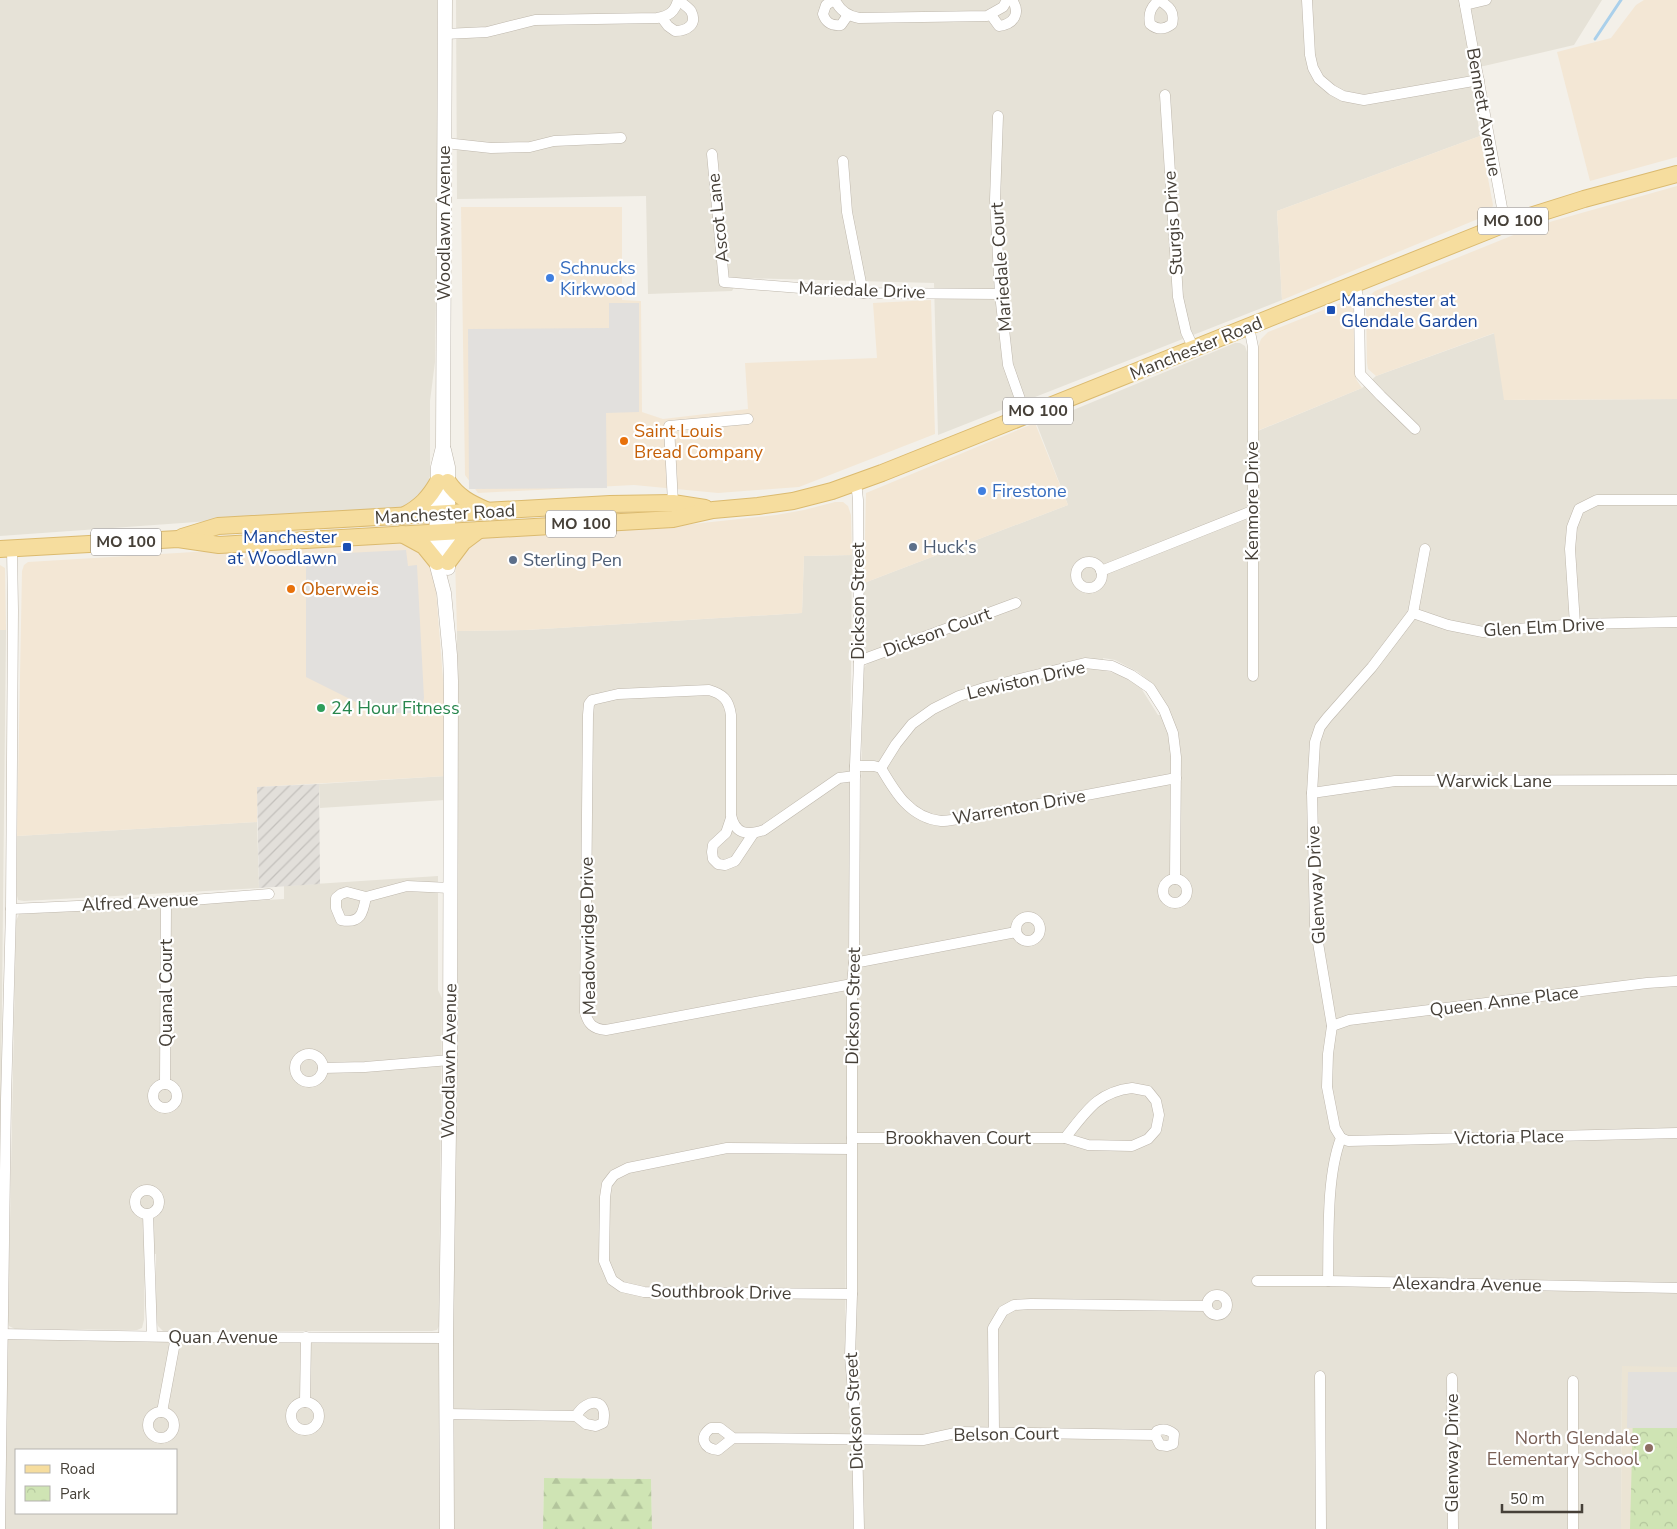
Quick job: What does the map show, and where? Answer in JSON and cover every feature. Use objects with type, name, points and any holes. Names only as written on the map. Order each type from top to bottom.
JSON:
[{"type":"main road","name":"Manchester Road","points":[[6,549],[178,539],[219,545],[673,519],[713,510],[793,502],[856,482],[1026,416],[1505,224],[1584,199],[1677,174]]},
{"type":"main road","points":[[403,516],[417,509],[443,482],[470,503],[490,511]]},
{"type":"main road","name":"Manchester Road","points":[[178,539],[218,526],[632,503],[673,503],[713,510]]},
{"type":"main road","points":[[402,534],[424,546],[442,562],[462,542],[479,530]]},
{"type":"street","name":"Woodlawn Avenue","points":[[445,0],[443,447],[438,467],[443,482],[442,562],[450,672],[450,1060],[446,1338],[447,1529]]},
{"type":"street","points":[[445,34],[488,32],[535,20],[662,18],[667,17],[676,9],[678,0],[691,11],[692,19],[690,27],[684,31],[674,31],[662,18]]},
{"type":"street","points":[[991,15],[999,26],[1012,22],[1016,14],[1012,0]]},
{"type":"street","points":[[1307,0],[1310,55],[1313,68],[1319,79],[1343,96],[1364,100],[1479,80]]},
{"type":"street","points":[[1464,3],[1486,0]]},
{"type":"street","points":[[839,6],[859,18],[991,15],[1005,3]]},
{"type":"street","name":"Bennett Avenue","points":[[1464,3],[1505,224]]},
{"type":"street","name":"Sturgis Drive","points":[[1165,95],[1178,297],[1186,332],[1194,349]]},
{"type":"street","name":"Mariedale Court","points":[[998,116],[995,200],[1000,294],[1008,365],[1026,416]]},
{"type":"street","points":[[445,143],[491,148],[530,146],[554,141],[621,138]]},
{"type":"street","name":"Ascot Lane","points":[[712,154],[724,282]]},
{"type":"street","points":[[843,161],[847,212],[863,293]]},
{"type":"street","name":"Mariedale Drive","points":[[724,282],[863,293],[1000,294]]},
{"type":"street","points":[[1355,284],[1359,301],[1360,374],[1416,428]]},
{"type":"street","name":"Kenmore Drive","points":[[1249,327],[1252,347],[1252,676]]},
{"type":"street","points":[[673,503],[669,426],[748,419]]},
{"type":"street","name":"Dickson Street","points":[[856,482],[858,500],[859,661],[855,771],[854,963],[852,984],[852,1294],[850,1356],[857,1438],[859,1529]]},
{"type":"street","points":[[1575,624],[1570,549],[1572,527],[1580,509],[1597,500],[1677,500]]},
{"type":"street","points":[[1101,570],[1252,511]]},
{"type":"street","points":[[0,1529],[4,952],[11,909],[13,610],[6,549]]},
{"type":"street","name":"Glenway Drive","points":[[1341,1138],[1335,1128],[1327,1087],[1328,1054],[1332,1026],[1316,925],[1312,793],[1315,742],[1320,727],[1372,668],[1413,613],[1424,549]]},
{"type":"street","name":"Dickson Court","points":[[859,661],[1016,604]]},
{"type":"street","name":"Glen Elm Drive","points":[[1413,613],[1448,626],[1483,632],[1575,624],[1677,622]]},
{"type":"street","name":"Lewiston Drive","points":[[881,768],[896,744],[912,724],[933,708],[959,696],[1085,663],[1112,666],[1131,675],[1150,688],[1164,710],[1173,733],[1176,757],[1175,878]]},
{"type":"street","name":"Meadowridge Drive","points":[[731,818],[731,715],[727,699],[719,692],[709,690],[618,694],[592,700],[589,704],[588,715],[585,1012],[588,1023],[598,1030],[606,1030],[852,984]]},
{"type":"street","points":[[731,818],[732,823],[739,830],[745,834],[753,834],[764,830],[838,778],[874,766],[881,768]]},
{"type":"street","name":"Warrenton Drive","points":[[881,768],[904,804],[920,815],[941,821],[1176,778]]},
{"type":"street","name":"Warwick Lane","points":[[1312,793],[1395,782],[1677,780]]},
{"type":"street","points":[[731,818],[726,833],[713,845],[713,859],[718,864],[725,865],[735,861],[753,834]]},
{"type":"street","points":[[366,896],[407,886],[450,888]]},
{"type":"street","name":"Alfred Avenue","points":[[11,909],[166,902],[269,894]]},
{"type":"street","name":"Quanal Court","points":[[165,1084],[166,902]]},
{"type":"street","points":[[854,963],[1016,932]]},
{"type":"street","name":"Queen Anne Place","points":[[1332,1026],[1349,1020],[1647,983],[1677,981]]},
{"type":"street","points":[[323,1068],[365,1067],[450,1060]]},
{"type":"street","name":"Brookhaven Court","points":[[852,1138],[1065,1138],[1088,1145],[1132,1146],[1148,1139],[1156,1130],[1160,1115],[1156,1101],[1148,1091],[1132,1088],[1115,1090],[1102,1097],[1091,1107],[1065,1138]]},
{"type":"street","name":"Victoria Place","points":[[1341,1138],[1348,1141],[1677,1134]]},
{"type":"street","points":[[1328,1281],[1331,1185],[1335,1152],[1341,1138]]},
{"type":"street","name":"Southbrook Drive","points":[[851,1149],[727,1148],[628,1168],[614,1175],[607,1184],[605,1196],[604,1262],[612,1280],[622,1287],[644,1292],[852,1294]]},
{"type":"street","points":[[148,1214],[152,1336]]},
{"type":"street","name":"Alexandra Avenue","points":[[1257,1281],[1677,1288]]},
{"type":"street","points":[[994,1432],[993,1328],[1003,1311],[1014,1305],[1031,1304],[1208,1306]]},
{"type":"street","name":"Quan Avenue","points":[[1,1334],[446,1338]]},
{"type":"street","points":[[162,1412],[176,1337]]},
{"type":"street","points":[[305,1402],[306,1337]]},
{"type":"street","points":[[1320,1376],[1321,1529]]},
{"type":"street","name":"Glenway Drive","points":[[1452,1378],[1453,1529]]},
{"type":"street","points":[[1573,1381],[1573,1529]]},
{"type":"street","points":[[446,1414],[576,1416]]},
{"type":"street","name":"Belson Court","points":[[733,1438],[923,1440],[960,1432],[1155,1435]]},
{"type":"shaded area","points":[[0,0],[437,0],[438,161],[435,362],[430,401],[430,476],[427,488],[419,499],[406,507],[0,536]]},
{"type":"shaded area","points":[[456,0],[1602,0],[1574,45],[1484,66],[1470,67],[1480,136],[1277,211],[1282,300],[938,435],[934,283],[739,278],[732,291],[648,294],[646,196],[457,199]]},
{"type":"shaded area","points":[[1644,0],[1677,0],[1677,157],[1590,181],[1557,52],[1611,38],[1636,5]]},
{"type":"shaded area","points":[[1480,136],[1493,205],[1490,214],[1282,300],[1277,211]]},
{"type":"shaded area","points":[[1677,186],[1677,399],[1504,400],[1494,333],[1376,376],[1368,369],[1366,302],[1375,291],[1553,221]]},
{"type":"shaded area","points":[[461,207],[622,207],[622,300],[641,301],[642,412],[663,419],[748,409],[745,363],[877,358],[873,303],[931,300],[935,434],[799,487],[718,493],[634,485],[478,493],[465,475]]},
{"type":"shaded area","points":[[609,303],[639,303],[639,412],[606,413],[607,488],[469,489],[468,329],[609,328]]},
{"type":"shaded area","points":[[1341,303],[1347,303],[1353,308],[1355,372],[1356,379],[1362,388],[1257,431],[1258,347],[1261,339],[1268,332]]},
{"type":"shaded area","points":[[1495,333],[1505,400],[1677,399],[1677,1367],[1622,1367],[1621,1529],[863,1529],[863,1425],[855,1350],[855,1242],[863,670],[871,662],[1022,603],[1019,597],[869,654],[863,649],[864,583],[1068,505],[1037,425],[1235,343],[1245,346],[1247,352],[1248,435],[1362,388],[1376,376]],"holes":[[[1103,658],[1115,660],[1138,672],[1151,683],[1170,715],[1158,715],[1141,688],[1131,681],[1118,674],[1102,670]]]},
{"type":"shaded area","points":[[1035,423],[1068,505],[864,583],[866,493]]},
{"type":"shaded area","points":[[835,502],[843,502],[848,506],[851,515],[852,555],[804,556],[802,613],[526,630],[457,631],[455,559],[477,538],[675,526],[776,515]]},
{"type":"shaded area","points":[[396,540],[428,557],[435,578],[444,692],[446,776],[258,787],[257,822],[17,836],[22,571],[24,565],[28,562]]},
{"type":"shaded area","points":[[406,550],[408,566],[417,565],[424,698],[420,713],[378,713],[306,677],[306,555]]},
{"type":"shaded area","points":[[852,555],[845,1351],[853,1448],[853,1529],[652,1529],[651,1479],[544,1478],[543,1529],[452,1529],[457,631],[526,630],[802,613],[804,556]]},
{"type":"shaded area","points":[[0,565],[5,568],[6,630],[0,630]]},
{"type":"shaded area","points":[[0,630],[6,630],[0,1185]]},
{"type":"shaded area","points":[[446,776],[445,800],[320,808],[319,784]]},
{"type":"shaded area","points":[[319,784],[320,884],[259,888],[257,787]]},
{"type":"shaded area","points":[[257,822],[259,888],[18,900],[17,836]]},
{"type":"shaded area","points":[[438,876],[438,990],[442,998],[439,1326],[437,1330],[163,1331],[158,1326],[156,1319],[156,1254],[145,1253],[144,1320],[142,1328],[137,1330],[15,1329],[9,1326],[16,921],[19,914],[284,899],[284,886]]},
{"type":"shaded area","points":[[0,1339],[434,1342],[439,1344],[441,1347],[440,1529],[0,1529]]},
{"type":"shaded area","name":"North Glendale Elementary School","points":[[1622,1366],[1677,1367],[1677,1529],[1621,1529]]},
{"type":"shaded area","points":[[1628,1372],[1677,1372],[1677,1428],[1627,1428]]},
{"type":"green space","name":"North Glendale Elementary School","points":[[1634,1377],[1677,1377],[1677,1529],[1630,1529]]},
{"type":"green space","points":[[544,1478],[651,1479],[652,1529],[543,1529]]},
{"type":"waterway","points":[[1595,39],[1621,0]]},
{"type":"place","name":"Schnucks Kirkwood","points":[[550,278]]},
{"type":"place","name":"Manchester at Glendale Garden","points":[[1331,310]]},
{"type":"place","name":"Saint Louis Bread Company","points":[[624,441]]},
{"type":"place","name":"Firestone","points":[[982,491]]},
{"type":"place","name":"Manchester at Woodlawn","points":[[347,547]]},
{"type":"place","name":"Huck's","points":[[913,547]]},
{"type":"place","name":"Sterling Pen","points":[[513,560]]},
{"type":"place","name":"Oberweis","points":[[291,589]]},
{"type":"place","name":"24 Hour Fitness","points":[[321,708]]},
{"type":"place","name":"North Glendale Elementary School","points":[[1649,1448]]}]
